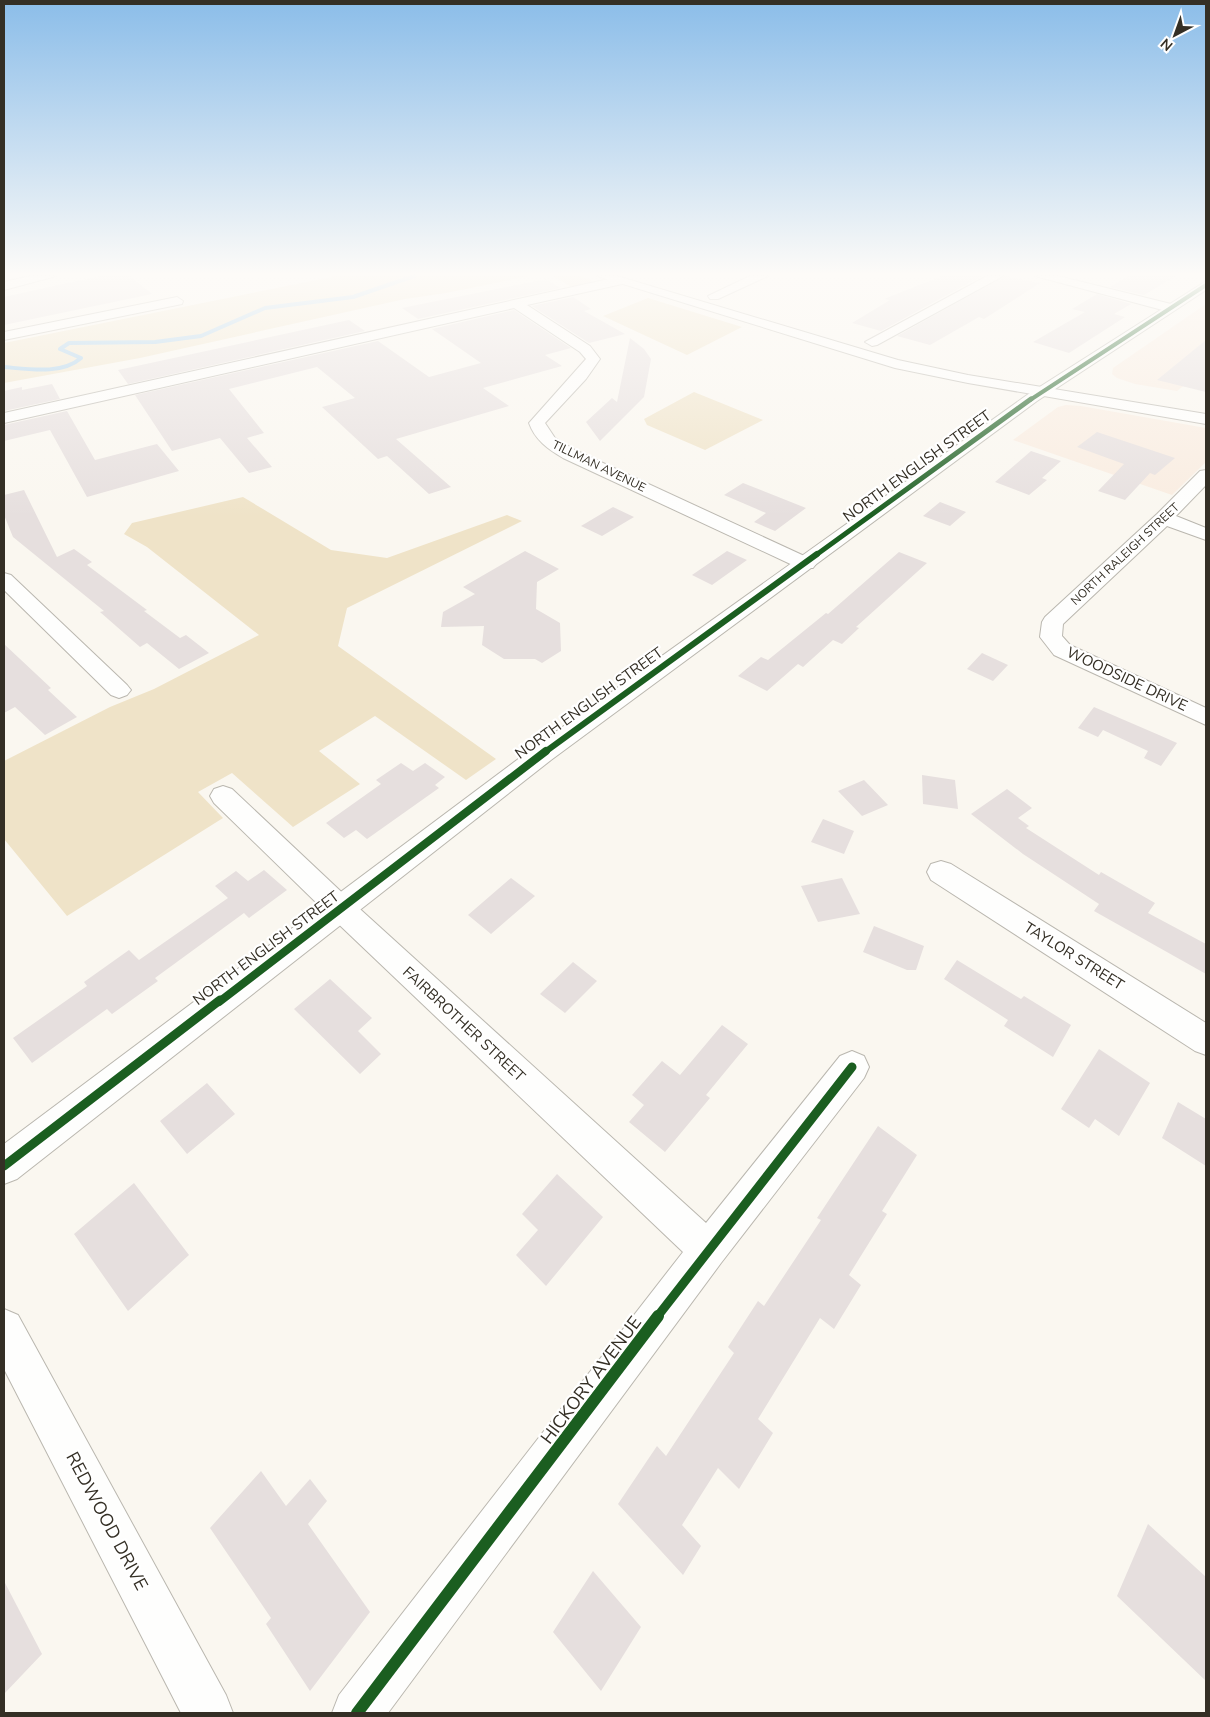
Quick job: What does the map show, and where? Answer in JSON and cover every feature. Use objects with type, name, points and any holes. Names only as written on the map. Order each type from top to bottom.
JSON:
[{"type":"main road","points":[[4,418],[282,356]]},
{"type":"main road","name":"TILLMAN AVENUE","points":[[591,356],[593,359],[586,371],[546,409],[537,423],[540,432],[549,442],[570,454],[806,564]]},
{"type":"main road","points":[[869,356],[895,364],[1042,392],[1206,419]]},
{"type":"main road","points":[[928,356],[1088,385]]},
{"type":"main road","name":"NORTH ENGLISH STREET","points":[[4,1166],[542,754],[1042,392],[1097,356]]},
{"type":"main road","name":"NORTH RALEIGH STREET","points":[[1051,637],[1053,622],[1164,518],[1206,475]]},
{"type":"main road","points":[[1164,518],[1206,534]]},
{"type":"main road","points":[[4,579],[119,690]]},
{"type":"main road","name":"WOODSIDE DRIVE","points":[[1051,637],[1062,650],[1206,717]]},
{"type":"main road","name":"FAIRBROTHER STREET","points":[[223,796],[340,908],[708,1250]]},
{"type":"main road","name":"TAYLOR STREET","points":[[941,872],[1206,1040]]},
{"type":"main road","name":"HICKORY AVENUE","points":[[357,1713],[708,1250],[852,1067]]},
{"type":"main road","name":"REDWOOD DRIVE","points":[[4,1329],[208,1713]]},
{"type":"shaded area","points":[[4,356],[148,356],[140,358],[4,383]]},
{"type":"shaded area","points":[[1130,356],[1206,356],[1206,368],[1177,391],[1135,384],[1117,378],[1112,374],[1113,368]]},
{"type":"shaded area","points":[[694,392],[763,420],[705,450],[647,425],[644,419]]},
{"type":"shaded area","points":[[1066,405],[1206,428],[1206,462],[1172,495],[1013,440],[1058,407]]},
{"type":"shaded area","points":[[243,497],[331,550],[387,558],[507,515],[522,521],[347,608],[338,646],[496,759],[466,780],[375,716],[319,751],[360,784],[293,827],[232,773],[198,792],[223,818],[67,916],[4,839],[4,761],[110,707],[154,689],[259,635],[147,547],[124,534],[132,523]]},
{"type":"building","points":[[182,356],[253,356],[128,384],[118,370]]},
{"type":"building","points":[[310,356],[399,356],[429,377],[481,363],[471,356],[547,356],[562,366],[483,388],[509,406],[396,439],[451,487],[429,494],[387,456],[378,459],[322,407],[355,398],[317,367],[229,389],[264,433],[247,438],[272,467],[249,473],[220,438],[172,451],[135,395]]},
{"type":"building","points":[[626,356],[649,356],[651,359],[644,397],[600,441],[586,422],[612,398],[617,402]]},
{"type":"building","points":[[1186,356],[1206,356],[1206,392],[1157,380]]},
{"type":"building","points":[[52,384],[60,399],[4,411],[4,391],[22,387],[22,390]]},
{"type":"building","points":[[67,411],[95,460],[157,444],[179,471],[87,497],[50,430],[4,441],[4,425]]},
{"type":"building","points":[[1097,432],[1175,458],[1155,475],[1150,473],[1125,500],[1098,491],[1124,464],[1077,447]]},
{"type":"building","points":[[1031,451],[1061,461],[1042,478],[1047,480],[1029,495],[995,482]]},
{"type":"building","points":[[743,483],[806,508],[775,531],[754,522],[766,513],[724,495]]},
{"type":"building","points":[[24,490],[57,557],[74,549],[92,562],[87,565],[147,610],[144,611],[180,638],[186,635],[209,653],[179,669],[147,643],[140,647],[100,612],[104,611],[13,537],[4,515],[4,495]]},
{"type":"building","points":[[940,502],[966,512],[950,526],[923,516]]},
{"type":"building","points":[[613,507],[634,517],[602,536],[581,526]]},
{"type":"building","points":[[525,551],[559,569],[537,582],[536,609],[560,623],[561,651],[542,663],[535,659],[504,659],[482,645],[484,626],[441,627],[443,612],[475,594],[463,587]]},
{"type":"building","points":[[727,551],[747,560],[712,585],[692,575]]},
{"type":"building","points":[[899,552],[927,563],[856,627],[859,628],[842,644],[833,640],[803,667],[798,664],[767,691],[738,676],[761,657],[768,660],[826,613],[828,614]]},
{"type":"building","points":[[4,644],[51,688],[48,690],[77,717],[45,735],[15,707],[4,713]]},
{"type":"building","points":[[982,653],[1008,665],[993,681],[967,669]]},
{"type":"building","points":[[1094,707],[1177,743],[1161,766],[1144,758],[1148,751],[1103,730],[1098,737],[1078,728]]},
{"type":"building","points":[[401,763],[413,771],[425,763],[445,777],[435,785],[439,788],[367,839],[356,830],[344,838],[326,823],[381,784],[376,780]]},
{"type":"building","points":[[922,775],[955,780],[958,809],[923,804]]},
{"type":"building","points":[[864,780],[888,805],[862,816],[838,791]]},
{"type":"building","points":[[1007,789],[1032,808],[1018,818],[1029,826],[1026,828],[1099,875],[1101,872],[1155,903],[1148,913],[1206,944],[1206,974],[1094,911],[1099,904],[1023,854],[971,814]]},
{"type":"building","points":[[823,819],[854,831],[844,854],[811,842]]},
{"type":"building","points":[[264,870],[287,890],[249,918],[244,913],[155,978],[158,981],[112,1014],[107,1009],[32,1063],[13,1038],[87,986],[84,982],[129,950],[139,960],[228,898],[215,886],[236,871],[248,881]]},
{"type":"building","points":[[511,878],[535,896],[491,934],[468,915]]},
{"type":"building","points":[[842,878],[860,914],[818,922],[801,886]]},
{"type":"building","points":[[874,926],[924,946],[916,970],[907,970],[863,952]]},
{"type":"building","points":[[957,960],[1021,999],[1024,996],[1071,1025],[1053,1057],[1004,1026],[1008,1020],[944,979]]},
{"type":"building","points":[[573,962],[597,981],[565,1013],[540,994]]},
{"type":"building","points":[[330,979],[372,1018],[358,1031],[381,1054],[360,1074],[294,1009]]},
{"type":"building","points":[[722,1025],[748,1044],[706,1095],[710,1098],[665,1152],[629,1122],[644,1105],[632,1095],[662,1061],[680,1075]]},
{"type":"building","points":[[1099,1049],[1150,1083],[1119,1136],[1095,1119],[1089,1128],[1061,1109]]},
{"type":"building","points":[[207,1083],[235,1114],[187,1154],[160,1121]]},
{"type":"building","points":[[1178,1102],[1206,1119],[1206,1166],[1162,1138]]},
{"type":"building","points":[[878,1126],[917,1155],[882,1211],[887,1214],[849,1275],[861,1285],[834,1329],[820,1318],[758,1419],[773,1433],[739,1489],[718,1468],[682,1525],[701,1546],[683,1575],[618,1504],[657,1446],[666,1456],[734,1353],[728,1347],[758,1301],[764,1306],[821,1220],[817,1218]]},
{"type":"building","points":[[557,1174],[603,1217],[546,1286],[516,1255],[538,1230],[522,1214]]},
{"type":"building","points":[[134,1183],[189,1255],[128,1311],[74,1234]]},
{"type":"building","points":[[261,1471],[286,1506],[310,1479],[327,1501],[308,1524],[370,1612],[310,1691],[266,1624],[271,1618],[210,1528]]},
{"type":"building","points":[[1148,1524],[1206,1577],[1206,1681],[1117,1596]]},
{"type":"building","points":[[593,1571],[641,1627],[601,1691],[553,1632]]},
{"type":"building","points":[[4,1581],[42,1654],[4,1694]]},
{"type":"waterway","points":[[4,367],[34,370],[55,369],[64,367],[81,358],[77,356]]},
{"type":"cycle path","points":[[4,1166],[542,754],[1032,398],[1096,356]]},
{"type":"cycle path","points":[[357,1713],[708,1250],[852,1067]]}]
